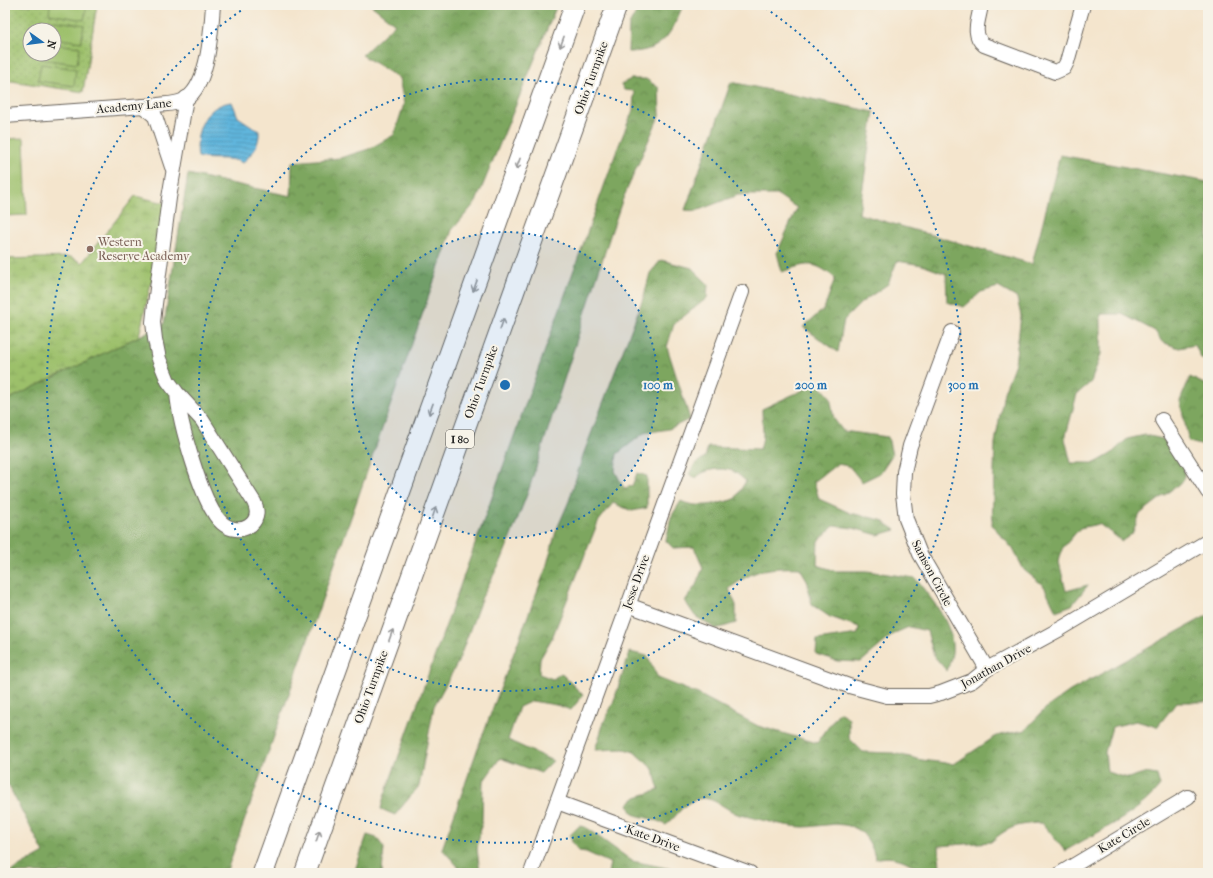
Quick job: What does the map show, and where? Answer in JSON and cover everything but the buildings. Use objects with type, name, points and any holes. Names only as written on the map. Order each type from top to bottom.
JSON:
[{"type":"highway","points":[[263,873],[576,5]]},
{"type":"highway","name":"Ohio Turnpike","points":[[304,873],[617,5]]},
{"type":"street","name":"Academy Lane","points":[[5,116],[143,106],[172,103],[186,98],[198,87],[203,78],[213,5]]},
{"type":"street","points":[[981,5],[976,33],[978,40],[994,50],[1055,72],[1064,68],[1067,62],[1083,5]]},
{"type":"street","points":[[176,393],[178,408],[196,471],[212,510],[220,522],[227,527],[239,530],[248,528],[253,525],[256,520],[257,507],[202,420],[176,393],[168,381],[159,359],[153,322],[186,98]]},
{"type":"street","points":[[143,106],[155,116],[159,124],[169,153],[174,174]]},
{"type":"street","name":"Jesse Drive","points":[[531,873],[742,292]]},
{"type":"street","name":"Samson Circle","points":[[952,332],[910,446],[904,472],[903,494],[906,519],[920,554],[987,669]]},
{"type":"street","points":[[1162,420],[1208,492]]},
{"type":"street","name":"Jonathan Drive","points":[[628,605],[849,686],[888,696],[909,697],[941,693],[972,681],[987,669],[1062,628],[1208,541]]},
{"type":"street","name":"Kate Circle","points":[[1061,873],[1188,797]]},
{"type":"street","name":"Kate Drive","points":[[557,802],[750,873]]},
{"type":"green space","points":[[5,5],[97,5],[83,92],[5,80]]},
{"type":"green space","points":[[50,5],[87,5],[84,20],[49,14]]},
{"type":"green space","points":[[371,5],[557,5],[476,202],[452,230],[226,873],[8,873],[44,853],[5,779],[5,401],[164,324],[188,174],[291,196],[292,162],[340,158],[369,149],[394,135],[404,104],[399,78],[362,55],[395,24]]},
{"type":"green space","points":[[640,5],[683,5],[670,33],[658,45],[650,49],[628,52],[629,25]]},
{"type":"green space","points":[[48,20],[84,25],[81,42],[62,39],[62,22],[48,22]]},
{"type":"green space","points":[[62,45],[80,47],[77,64],[62,62]]},
{"type":"green space","points":[[41,64],[76,69],[74,86],[38,81]]},
{"type":"green space","points":[[631,79],[646,79],[659,88],[660,114],[622,201],[528,492],[502,559],[482,597],[458,662],[434,706],[419,786],[395,815],[381,809],[383,800],[617,150],[633,110],[634,91],[624,90],[621,84]]},
{"type":"green space","points":[[731,82],[874,112],[859,214],[1032,264],[1060,155],[1208,182],[1208,362],[1201,358],[1195,345],[1179,348],[1162,342],[1155,331],[1122,314],[1101,314],[1101,354],[1091,382],[1077,394],[1065,439],[1071,463],[1095,463],[1111,454],[1127,439],[1145,435],[1163,439],[1184,464],[1184,480],[1140,514],[1132,534],[1122,541],[1099,524],[1080,528],[1062,549],[1059,562],[1066,591],[1088,585],[1072,605],[1056,611],[1044,586],[1024,570],[1013,549],[992,525],[995,443],[1004,392],[1015,363],[1021,316],[1017,298],[998,287],[981,292],[964,307],[947,302],[946,274],[922,265],[897,261],[888,284],[862,302],[844,320],[838,352],[803,327],[824,309],[835,278],[821,268],[810,265],[804,265],[782,272],[777,253],[797,208],[778,195],[738,195],[696,211],[685,210]]},
{"type":"green space","points":[[24,138],[27,215],[5,216],[5,139]]},
{"type":"green space","points":[[135,196],[169,204],[139,336],[5,401],[5,259],[71,257],[82,263]]},
{"type":"green space","points":[[661,260],[692,268],[708,284],[707,298],[674,324],[667,347],[690,419],[669,429],[644,433],[617,454],[615,471],[624,488],[632,486],[637,473],[647,476],[647,508],[632,511],[613,503],[598,522],[552,638],[540,659],[539,674],[553,679],[561,673],[583,695],[571,710],[556,705],[532,701],[519,707],[508,740],[553,761],[541,773],[500,758],[483,782],[482,821],[477,849],[480,873],[464,873],[442,849],[480,742],[546,568],[556,531],[569,501],[583,455],[644,296],[650,273]]},
{"type":"green space","points":[[1190,377],[1208,386],[1208,447],[1189,442],[1180,401]]},
{"type":"green space","points":[[818,383],[830,397],[834,419],[843,431],[888,437],[892,455],[880,473],[862,482],[849,466],[837,464],[814,482],[819,499],[850,513],[881,520],[896,530],[878,535],[853,528],[834,526],[818,541],[817,565],[836,571],[867,571],[915,578],[941,612],[950,632],[952,653],[947,671],[934,656],[927,631],[909,627],[895,633],[861,662],[837,661],[816,654],[817,640],[858,634],[859,627],[830,617],[812,605],[807,580],[800,568],[770,569],[754,573],[738,582],[729,589],[736,605],[736,623],[716,629],[695,616],[685,601],[696,585],[703,568],[694,547],[673,548],[666,541],[671,517],[681,501],[693,505],[700,505],[722,503],[735,499],[746,481],[733,471],[724,469],[708,471],[696,478],[689,474],[695,464],[705,457],[708,447],[760,449],[763,434],[762,409]]},
{"type":"green space","points":[[1208,615],[1208,702],[1177,702],[1157,727],[1136,721],[1112,727],[1105,752],[1107,772],[1128,778],[1144,773],[1157,775],[1160,786],[1150,797],[1128,815],[1065,851],[1042,823],[1027,824],[1003,832],[991,842],[939,846],[940,873],[923,873],[907,862],[895,858],[889,857],[875,859],[871,846],[866,838],[860,831],[850,826],[837,824],[803,827],[779,824],[740,815],[714,801],[704,798],[688,803],[666,825],[633,814],[628,804],[636,797],[659,790],[653,769],[634,752],[624,749],[595,750],[630,652],[647,656],[658,678],[698,694],[758,726],[817,743],[839,712],[849,718],[849,738],[863,752],[893,753],[922,760],[954,764],[996,736],[1025,730],[1046,708],[1070,691]]},
{"type":"green space","points":[[579,826],[585,827],[632,861],[692,873],[608,873],[610,863],[586,852],[579,851],[572,842],[570,835]]},
{"type":"green space","points":[[367,835],[377,838],[384,848],[382,873],[354,873]]},
{"type":"water","points":[[232,102],[238,117],[259,131],[257,145],[243,163],[227,159],[198,157],[198,138],[203,121],[214,108],[222,104]]},
{"type":"place","name":"Western Reserve Academy","points":[[90,249]]}]
